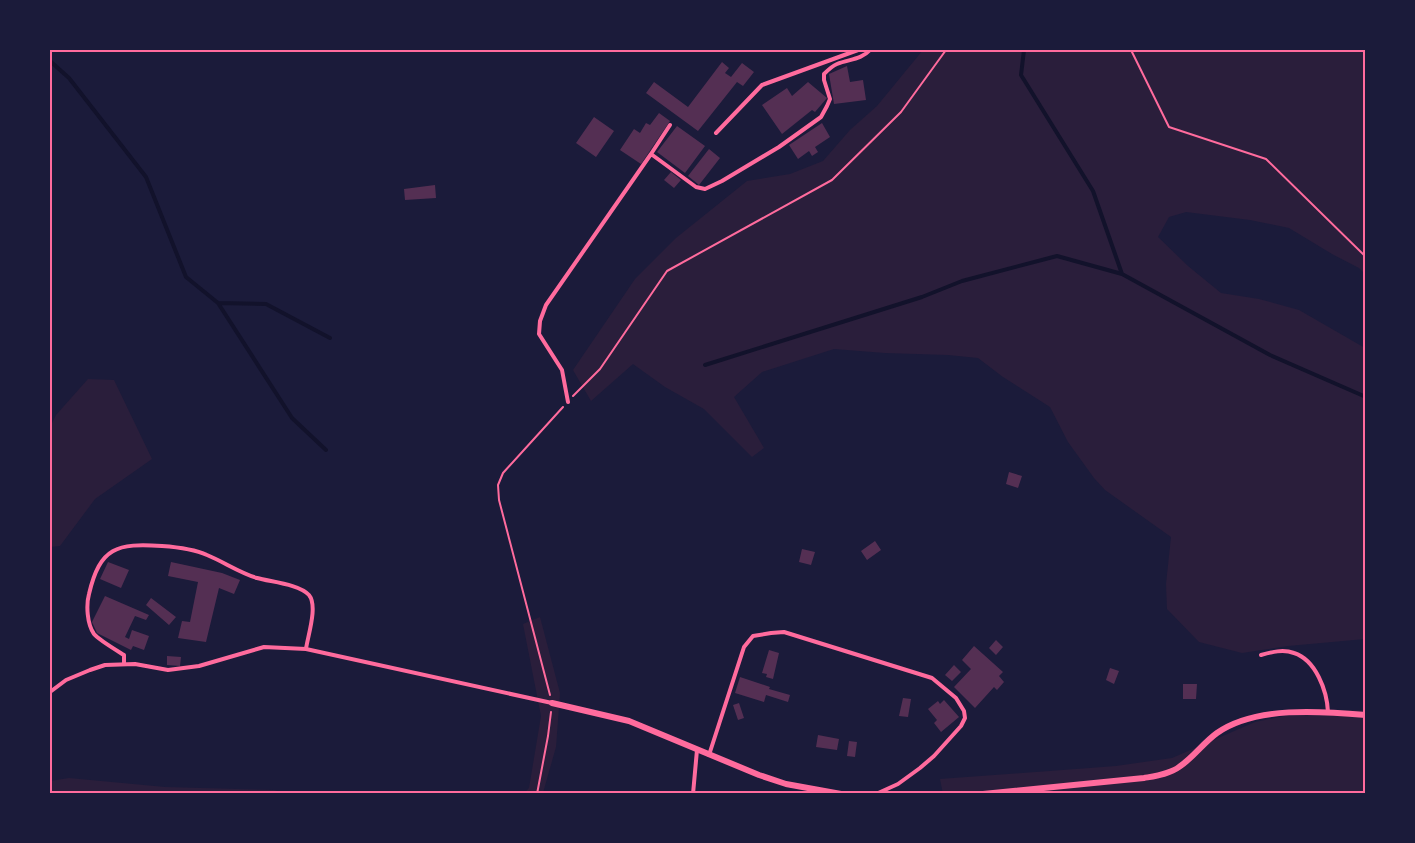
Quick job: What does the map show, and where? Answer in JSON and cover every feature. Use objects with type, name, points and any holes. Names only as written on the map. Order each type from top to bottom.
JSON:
[{"type":"street","points":[[552,703],[629,721],[786,784],[841,794]]},
{"type":"street","points":[[983,794],[1144,778],[1166,773],[1178,769],[1218,732],[1244,720],[1282,713],[1328,712],[1365,715]]},
{"type":"lane","points":[[716,134],[762,85],[858,50]]},
{"type":"lane","points":[[651,154],[696,187],[705,189],[722,181],[779,147],[821,117],[830,99],[824,74],[834,65],[857,59],[870,50]]},
{"type":"lane","points":[[568,402],[562,370],[539,334],[540,321],[546,305],[670,125]]},
{"type":"lane","points":[[124,664],[124,655],[94,633],[87,616],[88,597],[96,568],[107,555],[120,547],[140,545],[169,547],[204,554],[255,578],[298,588],[310,596],[314,609],[306,649]]},
{"type":"lane","points":[[709,755],[744,647],[753,636],[784,632],[932,678],[956,699],[964,711],[965,718],[962,726],[934,756],[898,784],[876,794]]},
{"type":"lane","points":[[50,693],[66,680],[105,665],[135,664],[168,670],[200,666],[264,647],[306,649],[552,703]]},
{"type":"lane","points":[[1261,655],[1277,651],[1293,652],[1308,662],[1319,679],[1328,701],[1328,712]]},
{"type":"lane","points":[[693,794],[697,750]]},
{"type":"path","points":[[537,794],[552,703],[499,500],[498,485],[503,473],[600,369],[667,272],[832,180],[901,112],[946,50]]},
{"type":"path","points":[[1131,50],[1169,127],[1266,159],[1365,257]]},
{"type":"shaded area","points":[[923,50],[1365,50],[1365,274],[1359,268],[1289,228],[1250,220],[1186,212],[1169,217],[1158,237],[1221,293],[1259,299],[1299,310],[1365,348],[1365,639],[1242,653],[1199,642],[1167,609],[1166,584],[1171,537],[1105,490],[1068,442],[1050,407],[978,358],[834,349],[762,372],[734,397],[764,448],[752,457],[704,409],[665,387],[633,364],[591,401],[573,370],[635,279],[676,238],[747,181],[790,174],[823,161],[850,130],[877,106]]},
{"type":"shaded area","points":[[88,379],[114,380],[152,459],[95,499],[60,546],[50,547],[50,427],[56,415]]},
{"type":"shaded area","points":[[540,617],[560,693],[556,747],[543,793],[523,794],[529,788],[541,716],[523,624]]},
{"type":"shaded area","points":[[1365,710],[1365,793],[943,794],[940,779],[1116,766],[1172,758],[1255,722],[1310,711]]},
{"type":"shaded area","points":[[69,778],[165,787],[274,790],[285,793],[50,793],[50,781]]},
{"type":"building","points":[[722,62],[729,68],[725,73],[731,77],[742,63],[754,72],[743,86],[737,82],[698,131],[646,93],[654,82],[688,107]]},
{"type":"building","points":[[847,66],[850,82],[863,80],[866,100],[834,104],[829,74]]},
{"type":"building","points":[[808,82],[827,98],[815,112],[812,110],[782,134],[762,105],[787,88],[792,96]]},
{"type":"building","points":[[659,113],[670,121],[641,164],[620,150],[634,129],[640,133],[646,123],[650,125]]},
{"type":"building","points":[[594,117],[614,131],[596,157],[576,143]]},
{"type":"building","points":[[822,123],[830,137],[815,147],[818,152],[812,156],[809,151],[798,159],[789,145]]},
{"type":"building","points":[[677,126],[705,146],[685,173],[657,152]]},
{"type":"building","points":[[709,149],[720,158],[699,185],[688,176]]},
{"type":"building","points":[[671,172],[681,180],[674,188],[664,180]]},
{"type":"building","points":[[435,185],[436,198],[405,200],[404,189]]},
{"type":"building","points":[[1009,472],[1022,476],[1018,488],[1006,484]]},
{"type":"building","points":[[875,541],[881,550],[867,560],[861,551]]},
{"type":"building","points":[[802,549],[815,552],[811,565],[799,562]]},
{"type":"building","points":[[108,562],[129,570],[121,588],[100,579]]},
{"type":"building","points":[[171,562],[222,573],[240,580],[234,594],[219,588],[206,642],[178,638],[182,621],[190,622],[198,582],[168,576]]},
{"type":"building","points":[[105,596],[149,615],[146,620],[135,616],[125,637],[129,639],[132,630],[149,636],[144,650],[133,646],[131,650],[97,633],[92,622]]},
{"type":"building","points":[[151,598],[176,617],[169,625],[146,605]]},
{"type":"building","points":[[996,640],[1003,647],[996,655],[989,648]]},
{"type":"building","points":[[974,646],[1003,672],[999,676],[1004,682],[997,690],[994,687],[975,708],[954,687],[971,669],[962,660]]},
{"type":"building","points":[[769,650],[779,653],[773,679],[762,673]]},
{"type":"building","points":[[167,656],[181,657],[180,666],[167,665]]},
{"type":"building","points":[[954,665],[961,672],[952,681],[945,675]]},
{"type":"building","points":[[1110,668],[1119,671],[1114,684],[1106,680]]},
{"type":"building","points":[[740,677],[790,695],[788,702],[766,695],[764,702],[735,693]]},
{"type":"building","points":[[1183,684],[1197,684],[1196,699],[1183,699]]},
{"type":"building","points":[[903,698],[911,699],[908,717],[899,716]]},
{"type":"building","points":[[944,700],[959,717],[941,732],[934,723],[937,720],[928,709],[938,701],[940,704]]},
{"type":"building","points":[[739,703],[744,718],[738,720],[733,705]]},
{"type":"building","points":[[818,735],[839,739],[837,750],[816,747]]},
{"type":"building","points":[[849,741],[857,742],[855,757],[847,756]]},
{"type":"waterway","points":[[1024,50],[1021,75],[1093,191],[1122,274]]},
{"type":"waterway","points":[[50,61],[69,78],[146,177],[186,277],[218,303],[292,418],[326,450]]},
{"type":"waterway","points":[[705,365],[922,297],[962,281],[1057,256],[1122,274],[1270,355],[1366,397]]},
{"type":"waterway","points":[[218,303],[266,304],[330,338]]}]
